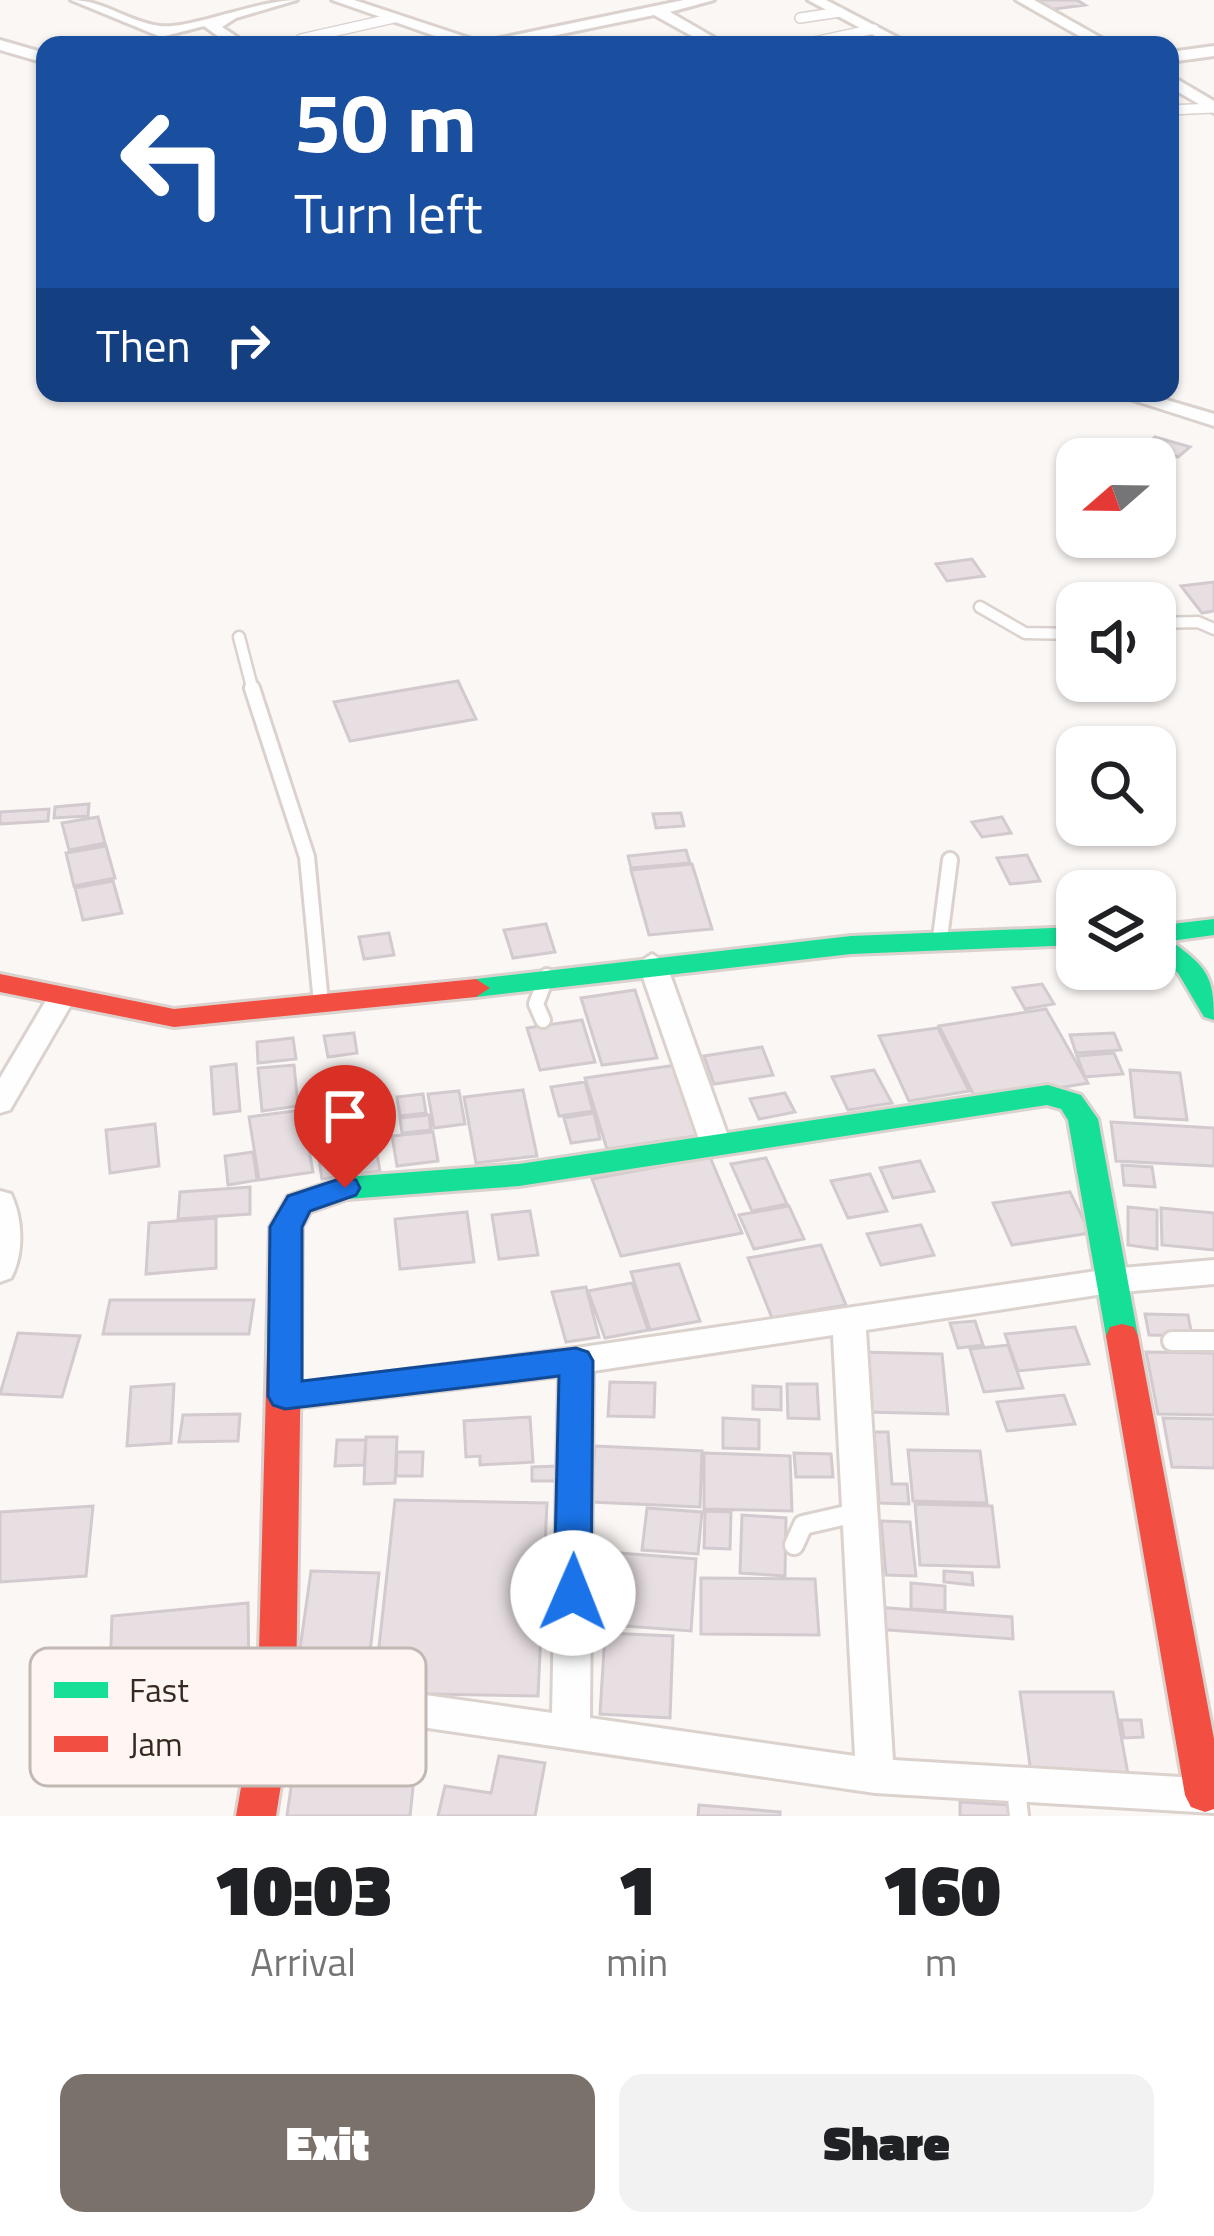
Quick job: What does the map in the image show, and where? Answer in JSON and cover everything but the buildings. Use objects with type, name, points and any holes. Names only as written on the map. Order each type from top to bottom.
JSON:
[{"type":"street","points":[[78,0],[161,32],[290,0]]},
{"type":"street","points":[[202,0],[236,14]]},
{"type":"street","points":[[339,0],[449,36]]},
{"type":"street","points":[[530,36],[707,0]]},
{"type":"street","points":[[814,0],[887,36]]},
{"type":"street","points":[[1023,0],[1089,36]]},
{"type":"street","points":[[656,10],[703,36]]},
{"type":"street","points":[[221,36],[212,27],[236,14]]},
{"type":"street","points":[[0,45],[36,55]]},
{"type":"street","points":[[1179,56],[1214,51]]},
{"type":"street","points":[[0,57],[36,67]]},
{"type":"street","points":[[1179,86],[1214,108]]},
{"type":"street","points":[[1179,394],[1214,404]]},
{"type":"street","points":[[1152,402],[1214,420]]},
{"type":"street","points":[[1176,935],[1214,927]]},
{"type":"street","points":[[0,983],[174,1018],[652,963],[940,938],[1056,936]]},
{"type":"street","points":[[1176,957],[1212,997]]},
{"type":"street","points":[[652,963],[716,1142]]},
{"type":"street","points":[[0,1102],[61,998]]},
{"type":"street","points":[[279,1648],[286,1227],[299,1204],[345,1188],[519,1175],[1048,1096],[1071,1102],[1083,1119],[1209,1795],[1017,1802],[874,1776],[426,1712]]},
{"type":"street","points":[[0,1202],[5,1238],[0,1270]]},
{"type":"street","points":[[285,1396],[576,1361],[1110,1281],[1214,1272]]},
{"type":"street","points":[[849,1319],[874,1776]]},
{"type":"street","points":[[571,1733],[576,1361]]},
{"type":"street","points":[[256,1816],[261,1786]]},
{"type":"lane","points":[[800,18],[840,12]]},
{"type":"lane","points":[[314,36],[394,18]]},
{"type":"lane","points":[[868,36],[879,32]]},
{"type":"lane","points":[[855,36],[879,32]]},
{"type":"lane","points":[[1179,110],[1214,108]]},
{"type":"lane","points":[[980,607],[1007,631],[1029,637],[1056,635]]},
{"type":"lane","points":[[1176,623],[1198,622],[1214,629]]},
{"type":"lane","points":[[239,637],[252,702],[306,853],[317,909],[314,946],[321,1003]]},
{"type":"lane","points":[[940,938],[950,860]]},
{"type":"lane","points":[[543,1020],[536,1004],[548,976]]},
{"type":"lane","points":[[1172,1341],[1214,1341]]},
{"type":"lane","points":[[794,1545],[803,1525],[860,1512]]},
{"type":"traffic: fast","points":[[1176,932],[1214,927]]},
{"type":"traffic: fast","points":[[476,988],[851,945],[1056,937]]},
{"type":"traffic: fast","points":[[1176,958],[1189,967],[1214,1011]]},
{"type":"traffic: fast","points":[[284,1352],[286,1227],[299,1204],[345,1188],[519,1175],[1048,1095],[1071,1102],[1083,1119],[1122,1336]]},
{"type":"traffic: jam","points":[[0,983],[174,1018],[476,988]]},
{"type":"traffic: jam","points":[[1122,1336],[1205,1795]]},
{"type":"traffic: jam","points":[[278,1648],[284,1352]]},
{"type":"traffic: jam","points":[[256,1816],[261,1786]]},
{"type":"route","points":[[345,1188],[299,1204],[286,1227],[285,1396],[576,1361],[573,1593]]}]
